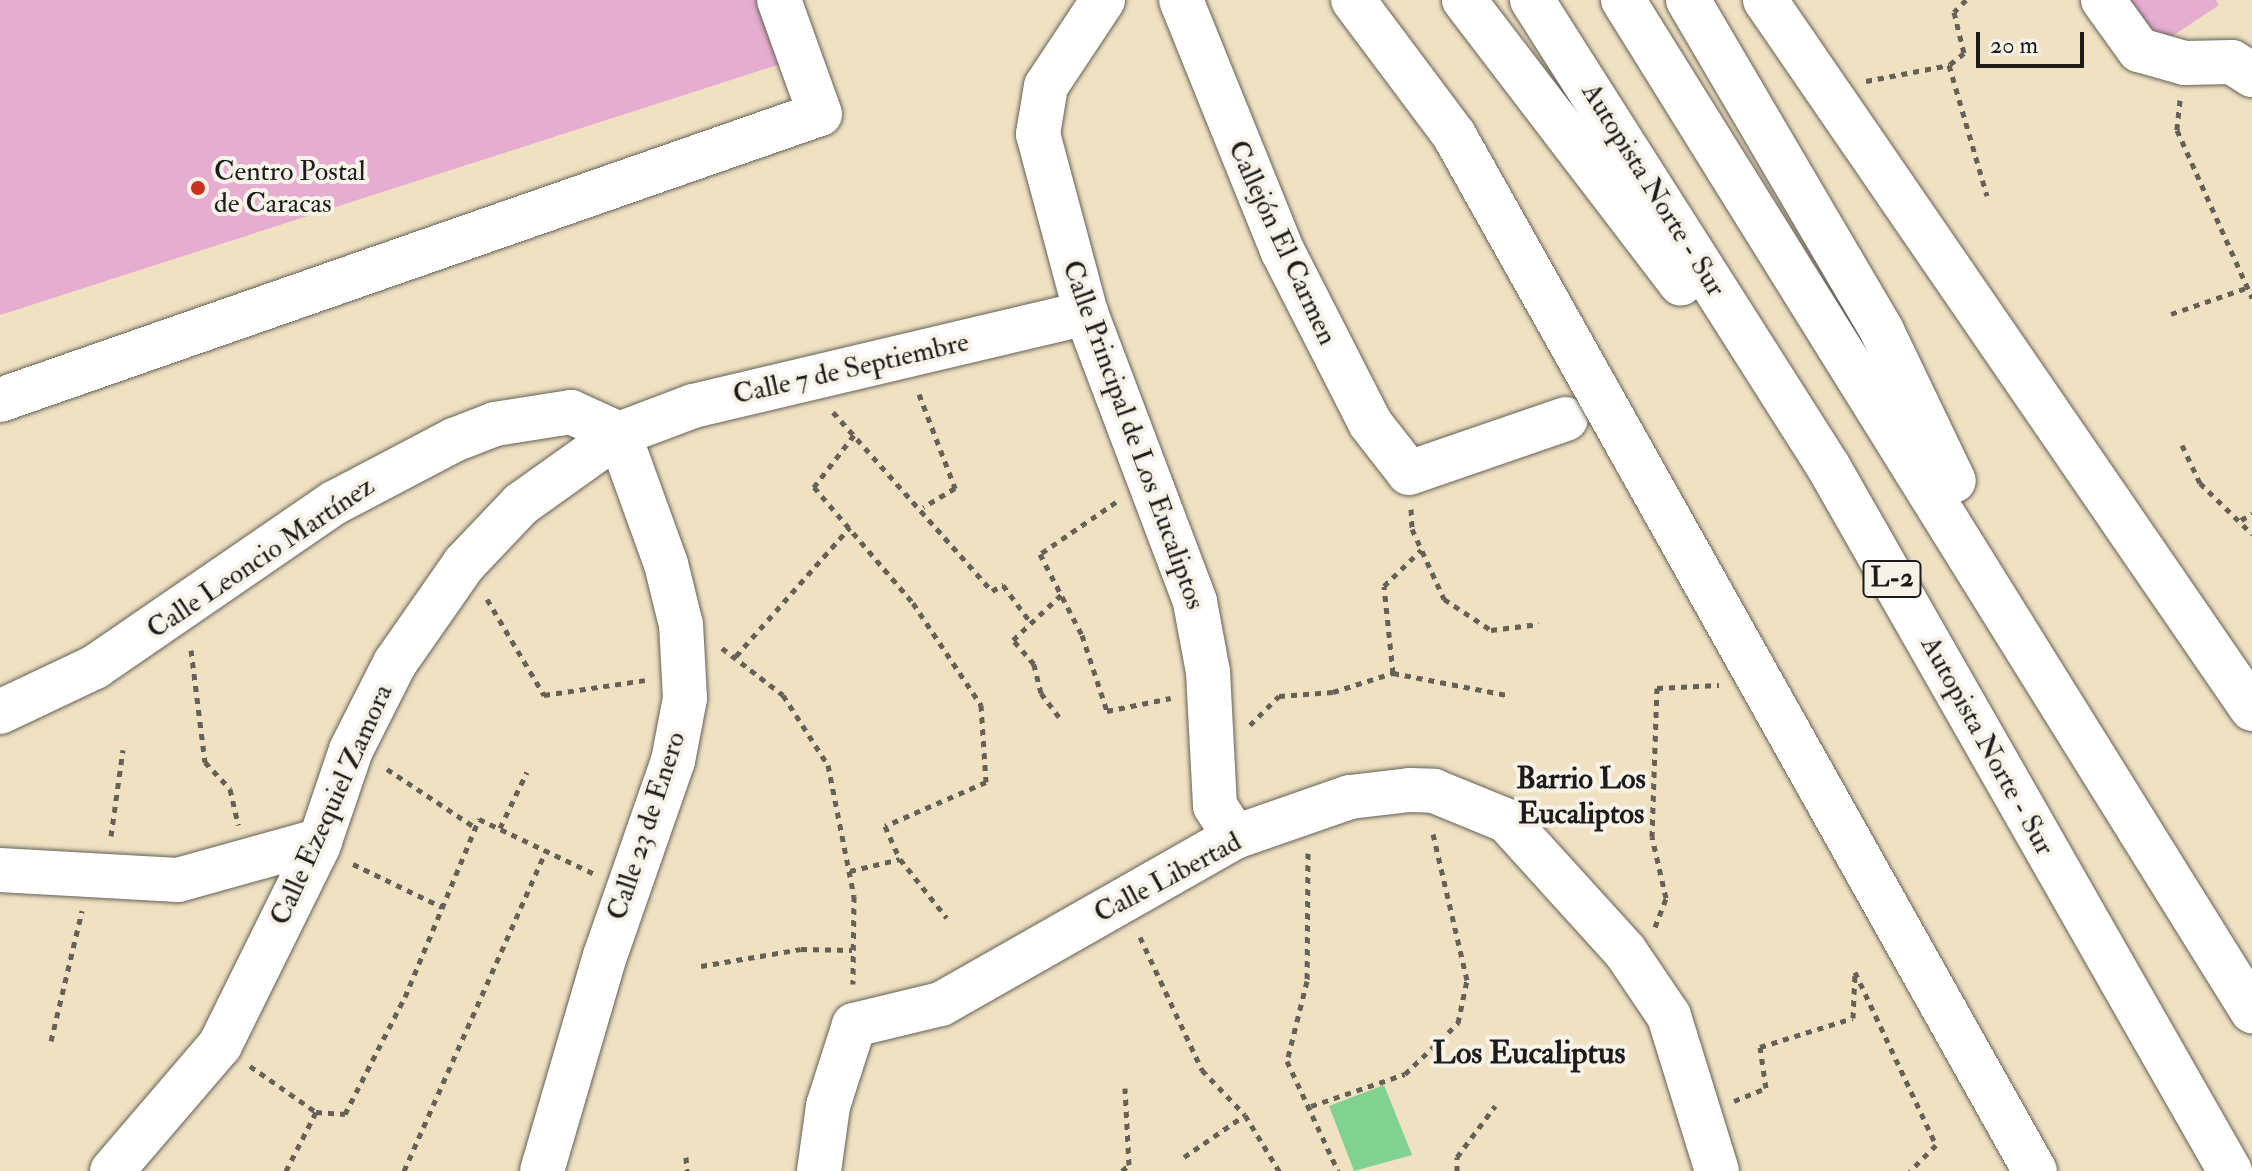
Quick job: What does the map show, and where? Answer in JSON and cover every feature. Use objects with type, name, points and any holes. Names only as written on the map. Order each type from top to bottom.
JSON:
[{"type":"main road","name":"Calle Principal de Los Eucaliptos","points":[[1103,0],[1060,57],[1038,112],[1044,172],[1086,313],[1195,602],[1208,691],[1215,806],[1235,837]]},
{"type":"main road","name":"Callejón El Carmen","points":[[1181,0],[1282,250],[1370,423],[1409,473]]},
{"type":"main road","points":[[1353,0],[1461,148],[2035,1171]]},
{"type":"main road","points":[[1464,0],[1754,384],[1828,466]]},
{"type":"main road","name":"Autopista Norte - Sur","points":[[1532,0],[1828,466],[2230,1171]]},
{"type":"main road","points":[[1623,0],[2046,675],[2252,1011]]},
{"type":"main road","points":[[1688,0],[1882,331],[2046,675]]},
{"type":"main road","points":[[1765,0],[2252,709]]},
{"type":"main road","points":[[2103,0],[2139,50],[2185,63],[2245,60]]},
{"type":"main road","points":[[0,400],[820,114],[782,1]]},
{"type":"main road","name":"Calle 7 de Septiembre","points":[[619,434],[693,406],[1086,313]]},
{"type":"main road","name":"Calle Leoncio Martínez","points":[[0,712],[95,667],[334,503],[481,429],[571,412],[619,434]]},
{"type":"main road","points":[[1409,473],[1566,419]]},
{"type":"main road","name":"Calle Ezequiel Zamora","points":[[112,1171],[220,1045],[320,843],[351,750],[395,663],[459,571],[521,504],[619,434]]},
{"type":"main road","name":"Calle 23 de Enero","points":[[542,1171],[628,890],[673,761],[686,678],[681,625],[619,434]]},
{"type":"main road","name":"Calle Libertad","points":[[854,1025],[941,1004],[1235,837],[1308,816],[1350,797],[1434,791],[1507,821],[1625,951],[1669,1016],[1703,1114],[1717,1171]]},
{"type":"main road","points":[[0,870],[178,880],[320,843]]},
{"type":"main road","points":[[819,1171],[828,1106],[854,1025]]},
{"type":"path","points":[[1850,91],[1875,76],[1908,78],[1949,65],[1964,53],[1954,12],[1966,0]]},
{"type":"path","points":[[2185,63],[2177,130],[2252,298]]},
{"type":"path","points":[[1949,65],[1987,196]]},
{"type":"path","points":[[2171,314],[2249,287]]},
{"type":"path","points":[[905,357],[955,488],[923,507]]},
{"type":"path","points":[[810,379],[854,435],[923,507],[992,591],[1003,585],[1031,623]]},
{"type":"path","points":[[854,435],[814,487],[913,603],[981,705],[986,782],[885,826],[900,859],[947,918]]},
{"type":"path","points":[[2182,445],[2200,483],[2252,534]]},
{"type":"path","points":[[1409,473],[1412,529],[1444,599],[1462,614],[1491,630],[1539,624]]},
{"type":"path","points":[[1148,484],[1071,526],[1040,554],[1061,595],[1107,711],[1208,691]]},
{"type":"path","points":[[2241,520],[2252,514]]},
{"type":"path","points":[[736,656],[850,527]]},
{"type":"path","points":[[1393,673],[1384,586],[1421,550]]},
{"type":"path","points":[[459,571],[494,606],[544,695],[686,678]]},
{"type":"path","points":[[1059,717],[1041,693],[1034,664],[1013,640],[1061,595]]},
{"type":"path","points":[[185,607],[205,762],[230,789],[246,861]]},
{"type":"path","points":[[681,625],[736,656],[783,695],[816,740],[828,765],[850,871],[854,1025]]},
{"type":"path","points":[[1213,770],[1279,696],[1333,692],[1393,673],[1507,695]]},
{"type":"path","points":[[51,1041],[97,875],[123,750]]},
{"type":"path","points":[[351,750],[476,828]]},
{"type":"path","points":[[500,828],[527,772]]},
{"type":"path","points":[[1311,1106],[1405,1074],[1458,1023],[1467,980],[1432,847],[1434,791]]},
{"type":"path","points":[[1308,816],[1307,981],[1287,1061],[1311,1106],[1338,1171]]},
{"type":"path","points":[[220,1045],[316,1112],[345,1114],[442,907],[479,819],[628,890]]},
{"type":"path","points":[[320,843],[442,907]]},
{"type":"path","points":[[404,1171],[547,849]]},
{"type":"path","points":[[850,871],[900,859]]},
{"type":"path","points":[[1128,900],[1147,959],[1178,1007],[1202,1070],[1245,1115],[1279,1171]]},
{"type":"path","points":[[701,966],[801,949],[852,950]]},
{"type":"path","points":[[1703,1114],[1766,1088],[1760,1047],[1853,1018],[1855,972],[1936,1145],[1910,1171]]},
{"type":"path","points":[[1122,1171],[1129,1165],[1125,1088]]},
{"type":"path","points":[[1457,1171],[1457,1157],[1495,1106]]},
{"type":"path","points":[[286,1171],[316,1112]]},
{"type":"path","points":[[1184,1157],[1245,1115]]},
{"type":"path","points":[[686,1157],[687,1171]]},
{"type":"green space","points":[[1384,1085],[1412,1155],[1354,1171],[1329,1106]]},
{"type":"building","name":"Centro Postal de Caracas","points":[[0,0],[772,0],[793,60],[0,315]]},
{"type":"building","points":[[2125,0],[2216,0],[2219,5],[2156,47]]},
{"type":"place","name":"Centro Postal de Caracas","points":[[198,188]]},
{"type":"district","name":"Barrio Los Eucaliptos","points":[[1581,796]]},
{"type":"district","name":"Los Eucaliptus","points":[[1529,1053]]}]
